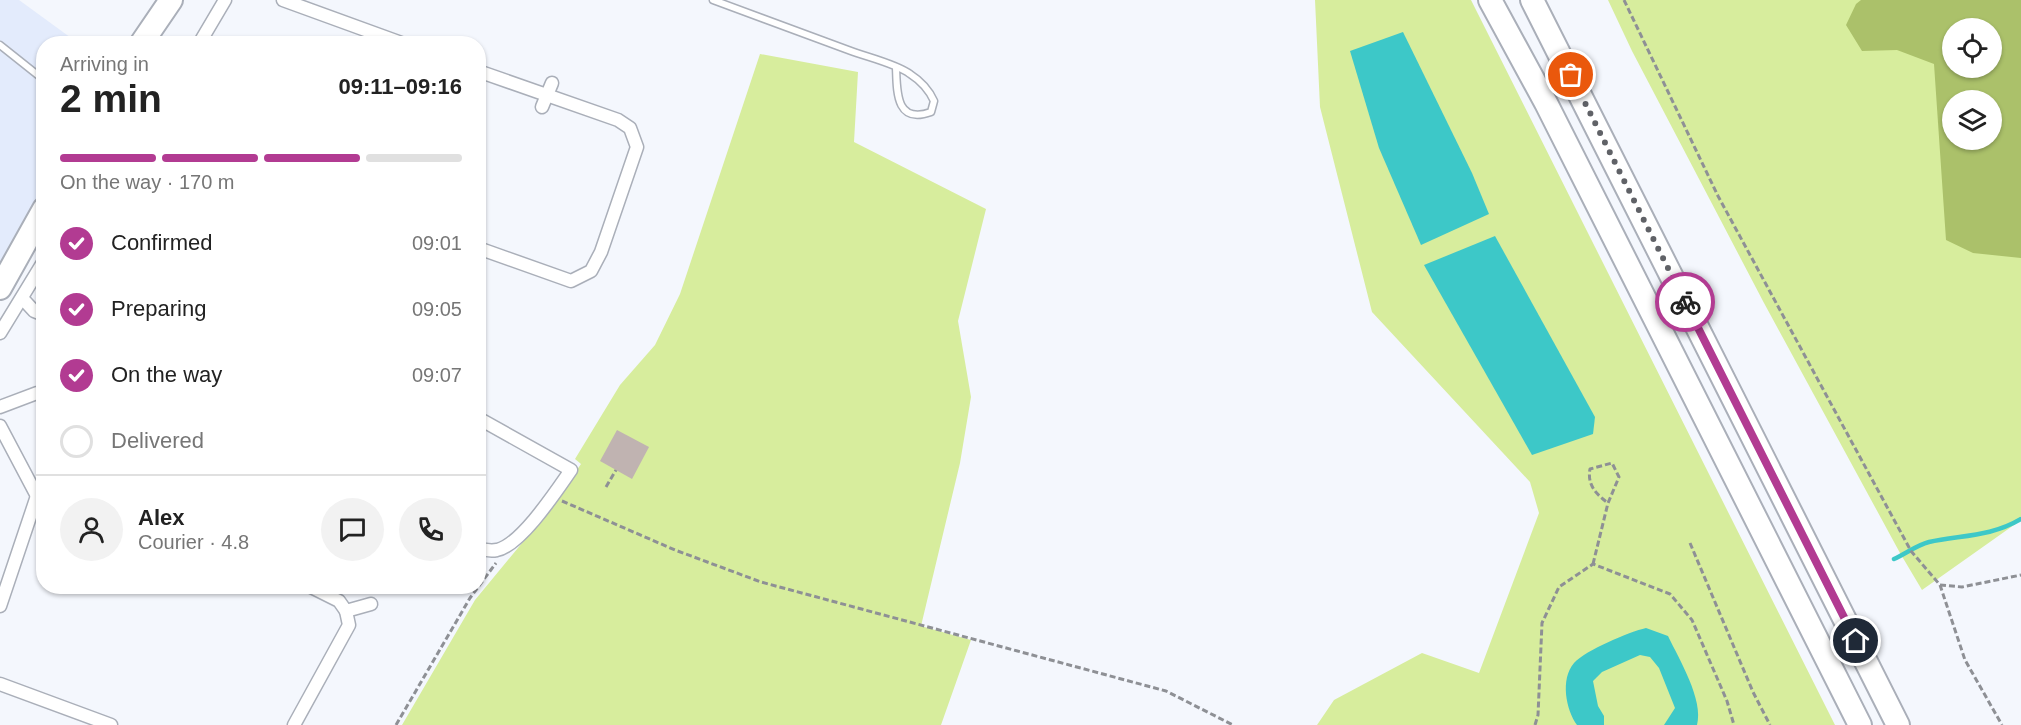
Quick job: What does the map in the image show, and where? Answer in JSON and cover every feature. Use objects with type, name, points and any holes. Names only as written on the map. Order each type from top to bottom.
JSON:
[{"type":"highway","points":[[146,36],[171,0]]},
{"type":"highway","points":[[1490,0],[1546,103],[1860,725]]},
{"type":"highway","points":[[1532,0],[1898,725]]},
{"type":"highway","points":[[0,288],[36,223]]},
{"type":"street","points":[[204,36],[225,0]]},
{"type":"street","points":[[283,0],[382,36]]},
{"type":"street","points":[[486,74],[544,101],[618,120],[630,128],[637,147],[601,252],[591,271],[571,281],[486,251]]},
{"type":"street","points":[[544,101],[552,83]]},
{"type":"street","points":[[0,333],[36,274]]},
{"type":"street","points":[[22,298],[36,312]]},
{"type":"street","points":[[0,407],[36,393]]},
{"type":"street","points":[[486,422],[571,470],[521,534],[499,550],[486,549]]},
{"type":"street","points":[[0,426],[36,490]]},
{"type":"street","points":[[0,606],[36,508]]},
{"type":"street","points":[[294,725],[348,625],[346,611],[339,601],[325,594]]},
{"type":"street","points":[[346,611],[371,604]]},
{"type":"street","points":[[0,684],[111,725]]},
{"type":"lane","points":[[713,0],[909,72],[928,90],[934,101],[931,112],[910,113],[899,104],[897,68]]},
{"type":"lane","points":[[0,45],[36,74]]},
{"type":"path","points":[[1624,0],[1730,217],[1911,551],[1940,585],[1965,660],[2002,725]]},
{"type":"path","points":[[1535,725],[1538,716],[1542,623],[1560,587],[1593,564],[1608,503],[1619,477],[1612,463],[1590,469],[1588,477],[1595,493],[1608,503]]},
{"type":"path","points":[[606,487],[616,470]]},
{"type":"path","points":[[552,497],[675,550],[761,582],[1166,691],[1233,725]]},
{"type":"path","points":[[1690,543],[1753,692],[1770,725]]},
{"type":"path","points":[[486,576],[495,564],[499,550]]},
{"type":"path","points":[[1593,564],[1670,594],[1692,620],[1728,701],[1734,725]]},
{"type":"path","points":[[1940,585],[1962,587],[2021,575]]},
{"type":"path","points":[[396,725],[473,594]]},
{"type":"shaded area","points":[[0,0],[19,0],[68,36],[36,36],[36,207],[0,263]]},
{"type":"green space","points":[[1315,0],[1471,0],[1835,725],[1317,725],[1334,700],[1422,653],[1479,673],[1539,513],[1530,482],[1372,312],[1320,107]]},
{"type":"green space","points":[[1608,0],[2021,0],[2021,520],[1922,590],[1764,303],[1632,51]]},
{"type":"green space","points":[[1861,0],[2021,0],[2021,258],[1973,253],[1946,240],[1934,64],[1897,50],[1862,51],[1846,25],[1856,4]]},
{"type":"green space","points":[[760,54],[858,72],[854,142],[986,209],[958,321],[971,397],[960,463],[921,626],[971,640],[941,725],[402,725],[475,600],[480,594],[486,594],[486,587],[546,514],[581,464],[575,459],[620,385],[655,345],[680,294]]},
{"type":"water","points":[[1403,32],[1472,173],[1489,214],[1421,245],[1379,148],[1350,51]]},
{"type":"water","points":[[1495,236],[1595,417],[1593,434],[1532,455],[1424,265]]},
{"type":"water","points":[[1646,628],[1668,636],[1694,692],[1698,715],[1697,725],[1664,725],[1675,708],[1659,668],[1650,657],[1640,655],[1602,672],[1593,681],[1598,706],[1604,716],[1604,725],[1577,725],[1570,711],[1566,694],[1567,677],[1574,663],[1608,642]]},
{"type":"building","points":[[617,430],[649,447],[632,479],[600,461]]},
{"type":"waterway","points":[[1894,559],[1925,543],[1976,535],[2010,525],[2021,519]]},
{"type":"way so far","points":[[1571,75],[1685,302]]},
{"type":"route","points":[[1685,302],[1856,641]]}]
